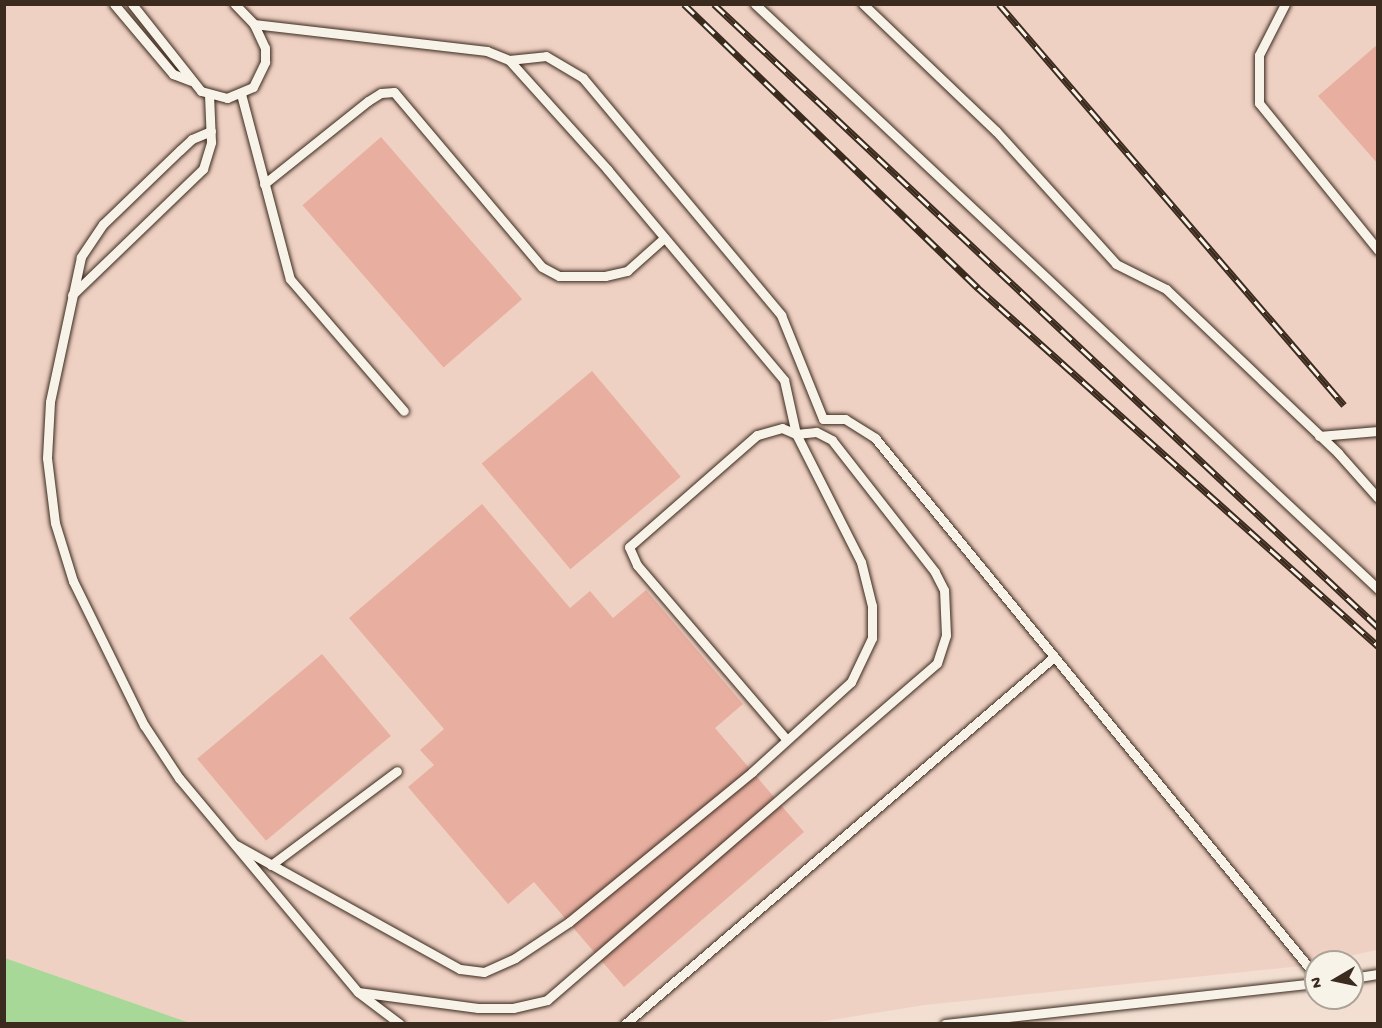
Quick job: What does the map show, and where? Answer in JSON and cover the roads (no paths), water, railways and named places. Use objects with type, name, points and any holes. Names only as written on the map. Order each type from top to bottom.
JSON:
[{"type":"lane","points":[[114,4],[173,74],[191,81],[209,94],[227,98],[241,94],[261,75],[265,62],[265,48],[254,24],[236,4]]},
{"type":"lane","points":[[132,4],[182,63],[191,81]]},
{"type":"lane","points":[[755,4],[1377,589]]},
{"type":"lane","points":[[863,4],[996,131],[1116,264],[1166,289],[1319,436],[1377,498]]},
{"type":"lane","points":[[1285,4],[1259,55],[1259,103],[1377,250]]},
{"type":"lane","points":[[231,843],[460,969],[484,972],[515,958],[569,922],[787,740],[851,682],[872,638],[872,606],[861,562],[796,434],[784,380],[509,60],[487,51],[254,24]]},
{"type":"lane","points":[[509,60],[546,56],[583,78],[782,315],[823,419],[845,419],[875,438],[1304,961]]},
{"type":"lane","points":[[264,184],[368,101],[381,93],[394,92],[542,267],[559,276],[605,276],[627,271],[664,238]]},
{"type":"lane","points":[[70,297],[198,175],[210,153],[209,94]]},
{"type":"lane","points":[[241,94],[290,279],[404,411]]},
{"type":"lane","points":[[211,131],[192,139],[103,224],[81,257],[70,297],[50,402],[47,458],[55,523],[73,581],[144,725],[179,778],[231,843],[358,992],[400,1023]]},
{"type":"lane","points":[[358,992],[478,1008],[513,1008],[547,1000],[937,663],[946,635],[946,616],[944,591],[935,572],[832,440],[816,432],[796,434],[782,428],[757,435],[629,547],[637,565],[787,740]]},
{"type":"lane","points":[[1319,436],[1377,431]]},
{"type":"lane","points":[[625,1023],[1054,657]]},
{"type":"lane","points":[[271,865],[397,771]]},
{"type":"lane","points":[[945,1023],[1304,984]]},
{"type":"railway","points":[[684,4],[978,288],[1378,646]]},
{"type":"railway","points":[[714,4],[1378,627]]},
{"type":"railway","points":[[999,4],[1344,405]]}]
